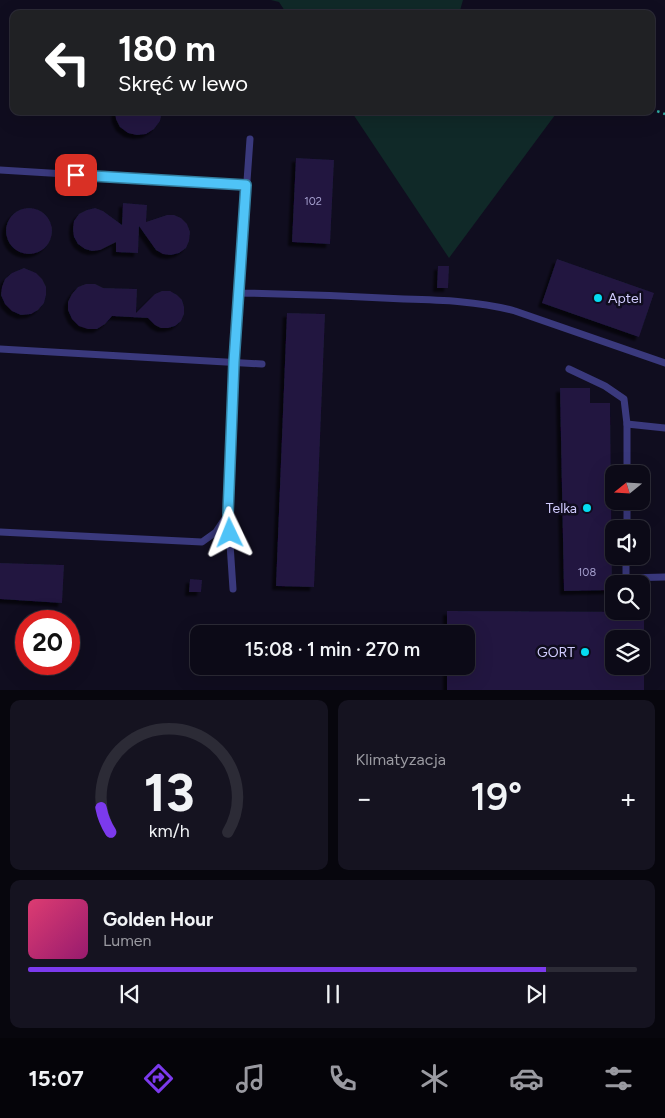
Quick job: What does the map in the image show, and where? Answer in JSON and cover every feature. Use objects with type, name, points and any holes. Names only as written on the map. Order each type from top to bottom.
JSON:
[{"type":"lane","points":[[233,589],[228,514],[238,293],[250,139]]},
{"type":"lane","points":[[0,170],[246,185]]},
{"type":"lane","points":[[238,293],[401,298],[497,306],[665,363]]},
{"type":"lane","points":[[0,349],[262,364]]},
{"type":"lane","points":[[569,370],[605,386],[624,399],[628,424],[627,465]]},
{"type":"lane","points":[[628,424],[665,428]]},
{"type":"lane","points":[[0,532],[202,542],[216,532],[228,514]]},
{"type":"lane","points":[[626,565],[626,578],[665,578]]},
{"type":"green space","points":[[271,0],[463,0],[460,10],[284,10],[279,2]]},
{"type":"green space","points":[[354,115],[555,115],[449,258]]},
{"type":"building","points":[[116,115],[161,115],[160,121],[154,129],[146,134],[137,135],[128,133],[120,127]]},
{"type":"building","points":[[296,158],[334,160],[330,244],[292,242]]},
{"type":"building","points":[[123,203],[147,205],[146,222],[167,215],[181,218],[187,224],[190,232],[186,248],[179,253],[163,254],[156,250],[139,226],[138,253],[116,252],[116,242],[100,250],[92,251],[78,244],[74,237],[73,229],[74,221],[79,214],[95,208],[103,211],[122,225]]},
{"type":"building","points":[[29,208],[42,212],[48,218],[52,231],[48,244],[42,250],[29,254],[16,250],[10,244],[6,231],[10,218],[16,212]]},
{"type":"building","name":"Aptel","points":[[557,259],[654,293],[639,337],[542,303]]},
{"type":"building","points":[[438,266],[449,266],[448,288],[437,288]]},
{"type":"building","points":[[24,268],[36,273],[42,279],[46,287],[46,295],[44,303],[38,310],[31,314],[21,315],[12,311],[5,304],[1,295],[5,279],[12,273]]},
{"type":"building","points":[[86,284],[95,284],[103,288],[137,289],[136,313],[155,294],[162,291],[170,291],[182,300],[184,314],[181,321],[175,326],[168,328],[161,328],[155,325],[148,318],[112,316],[97,329],[88,329],[79,326],[72,319],[68,310],[68,302],[72,294],[78,287]]},
{"type":"building","points":[[287,313],[325,314],[314,587],[276,586]]},
{"type":"building","name":"Telka","points":[[560,388],[590,388],[590,403],[610,403],[611,465],[605,465],[605,510],[611,510],[611,520],[605,520],[605,565],[612,565],[612,575],[605,575],[605,590],[564,591]]},
{"type":"building","points":[[0,563],[64,565],[62,603],[0,599]]},
{"type":"building","points":[[190,579],[202,580],[201,592],[189,592]]},
{"type":"building","points":[[447,611],[605,612],[605,620],[644,620],[644,630],[605,630],[605,675],[644,675],[644,690],[447,690],[447,675],[475,675],[475,625],[447,625]]},
{"type":"place","name":"Aptel","points":[[598,298]]},
{"type":"place","name":"Telka","points":[[587,508]]},
{"type":"place","name":"GORT","points":[[585,652]]},
{"type":"route","points":[[76,175],[246,185],[234,362],[228,514],[230,533]]}]
